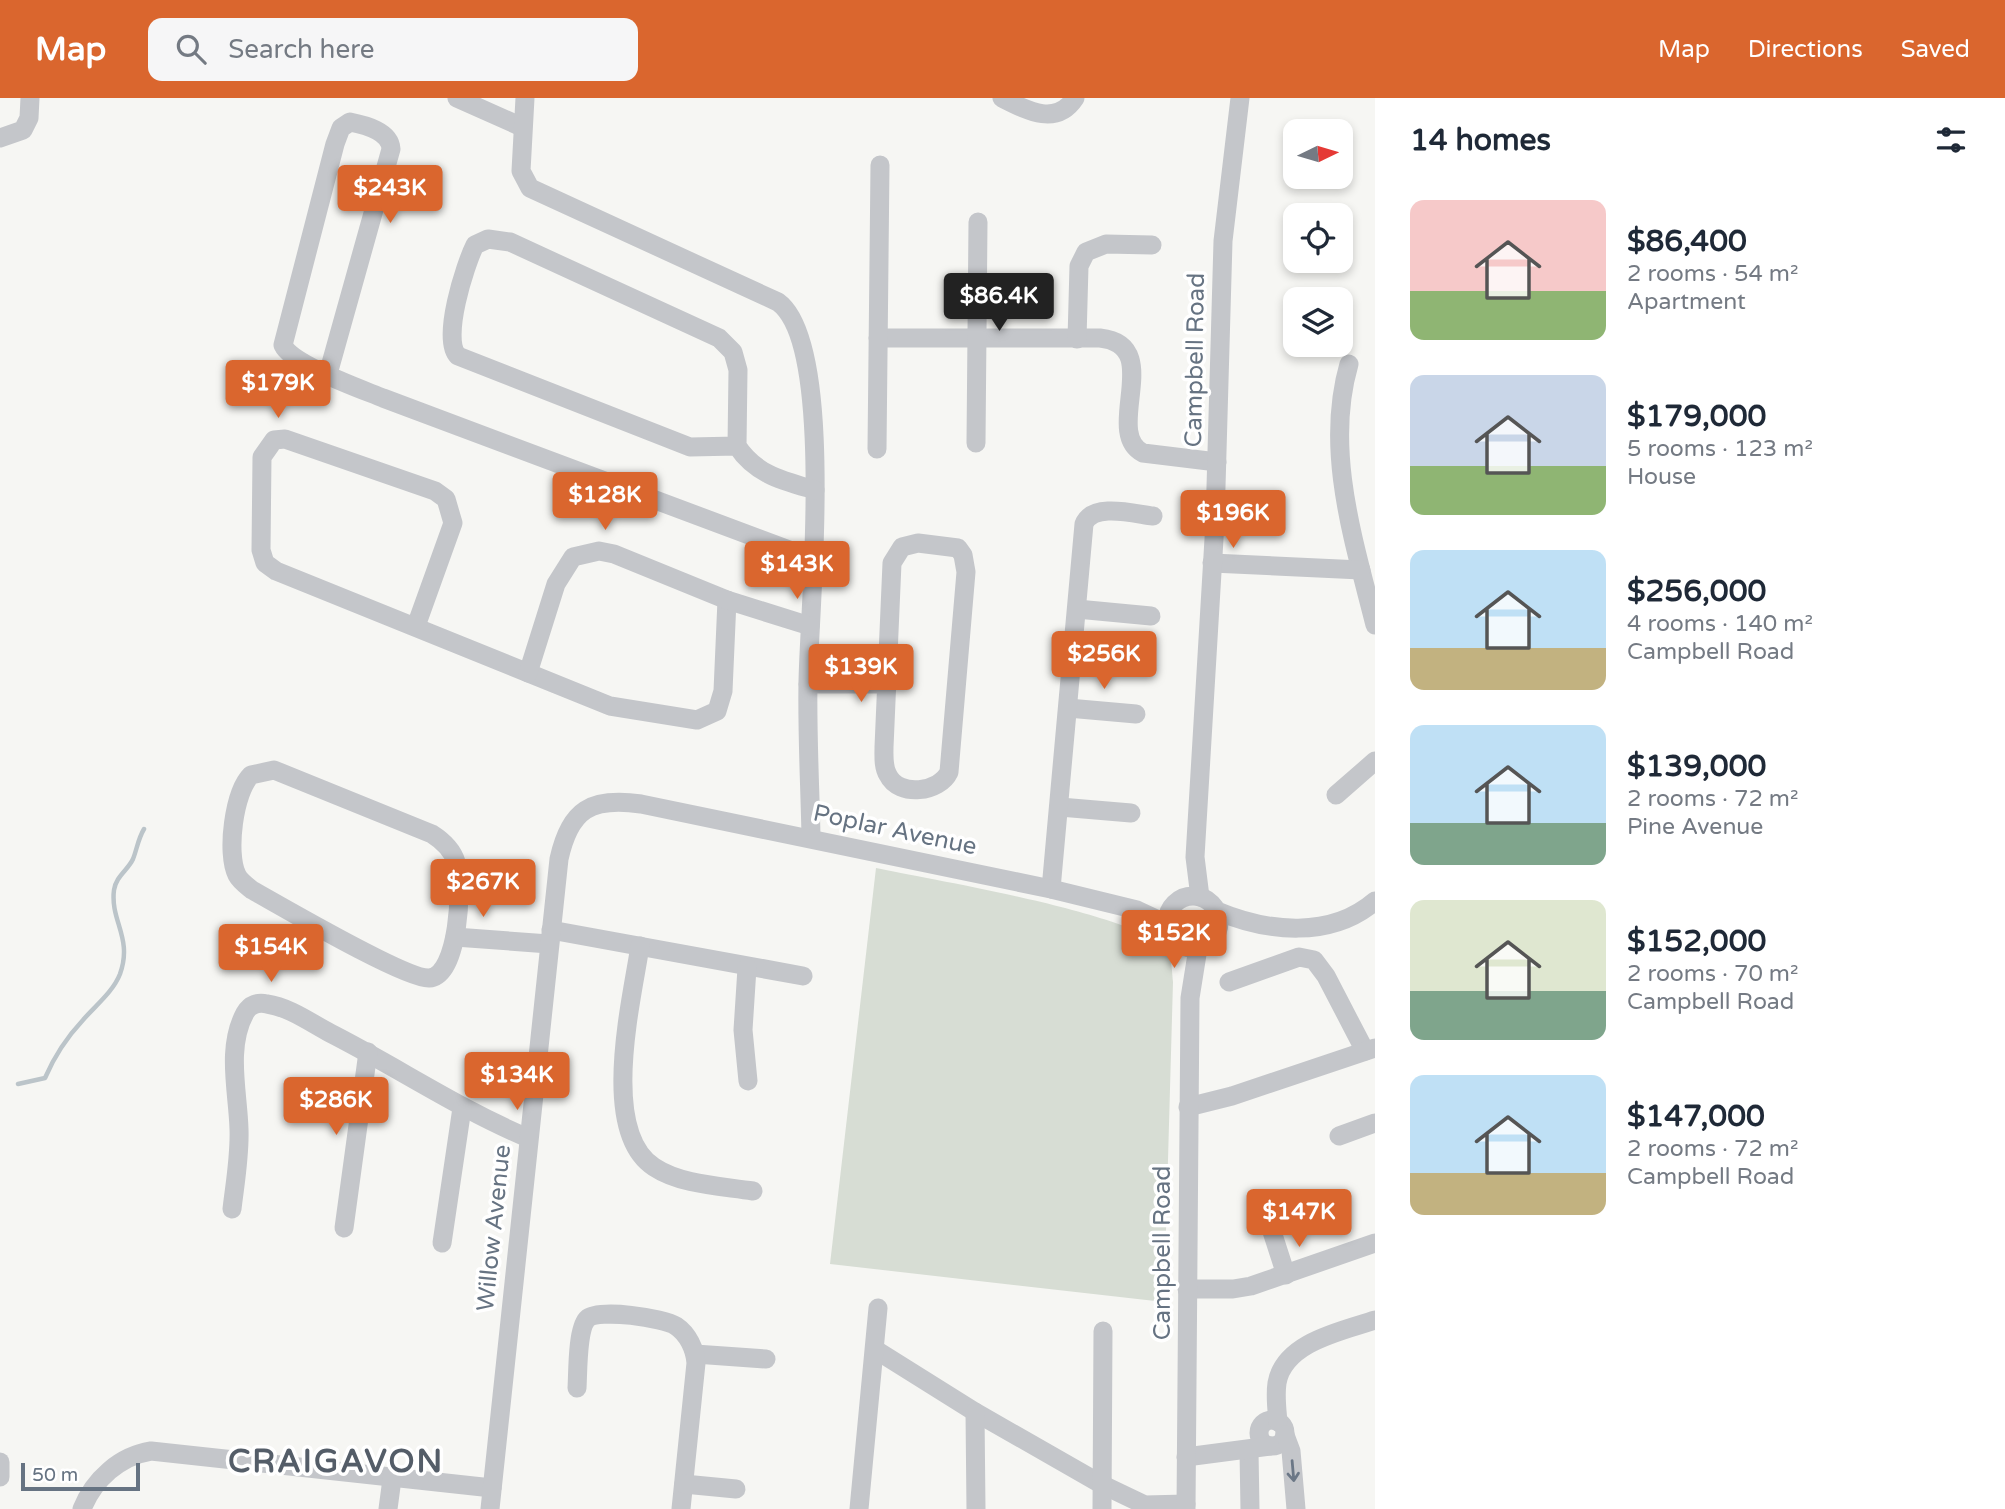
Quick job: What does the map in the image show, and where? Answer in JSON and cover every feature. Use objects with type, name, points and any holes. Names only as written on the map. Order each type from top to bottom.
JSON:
[{"type":"street","points":[[0,138],[23,130],[29,118],[30,98]]},
{"type":"street","points":[[457,98],[522,127]]},
{"type":"street","points":[[525,98],[521,171],[530,188],[778,302],[786,308],[799,328],[809,373],[815,490],[808,684],[811,837]]},
{"type":"street","points":[[1002,98],[1029,111],[1049,115],[1065,110],[1075,98]]},
{"type":"street","name":"Campbell Road","points":[[1180,907],[1195,857],[1217,462],[1223,241],[1240,98]]},
{"type":"street","points":[[328,374],[391,149],[390,141],[383,134],[349,122],[341,128],[335,144],[283,345],[289,354],[328,374],[383,398],[813,559]]},
{"type":"street","points":[[877,449],[880,165]]},
{"type":"street","points":[[976,443],[978,222]]},
{"type":"street","points":[[737,446],[690,447],[458,356],[450,344],[451,327],[475,245],[488,239],[510,242],[719,338],[733,352],[738,370],[737,446],[750,464],[766,474],[815,490]]},
{"type":"street","points":[[1077,339],[1079,266],[1086,252],[1106,244],[1152,245]]},
{"type":"street","points":[[878,338],[1077,339],[1111,340],[1122,344],[1128,352],[1130,428],[1138,450],[1217,462]]},
{"type":"street","points":[[1349,365],[1340,402],[1340,466],[1375,625]]},
{"type":"street","points":[[416,626],[453,523],[446,499],[436,491],[285,439],[274,440],[262,457],[261,550],[265,563],[276,571],[610,706],[705,719],[717,712],[721,704],[727,600]]},
{"type":"street","points":[[1051,889],[1087,517],[1097,512],[1153,516]]},
{"type":"street","points":[[918,543],[958,548],[963,555],[967,581],[949,772],[939,786],[926,789],[904,787],[888,776],[884,747],[887,684],[892,563],[896,553],[902,547],[918,543]]},
{"type":"street","points":[[528,673],[556,584],[573,557],[599,551],[614,554],[727,600],[810,626]]},
{"type":"street","points":[[1212,563],[1361,570]]},
{"type":"street","points":[[1077,609],[1151,616]]},
{"type":"street","points":[[808,684],[887,684]]},
{"type":"street","points":[[1069,708],[1136,714]]},
{"type":"street","points":[[1336,795],[1375,761]]},
{"type":"street","points":[[263,772],[285,773],[441,839],[452,853],[458,873],[455,936],[447,965],[441,973],[425,978],[414,975],[252,890],[237,876],[233,855],[236,803],[245,781],[251,775],[263,772]]},
{"type":"street","name":"Willow Avenue","points":[[490,1509],[559,859],[570,823],[595,805],[618,801],[641,804]]},
{"type":"street","name":"Poplar Avenue","points":[[641,804],[811,837],[1137,910],[1180,907]]},
{"type":"street","points":[[1060,807],[1131,813]]},
{"type":"street","points":[[1218,932],[1262,925],[1324,928],[1344,922],[1375,901]]},
{"type":"street","points":[[1217,911],[1218,932],[1210,943],[1191,948],[1172,938],[1180,907],[1217,911],[1262,925]]},
{"type":"street","points":[[455,936],[550,937],[640,946],[747,968],[803,976]]},
{"type":"street","points":[[640,946],[624,1094],[625,1125],[633,1142],[652,1166],[664,1173],[686,1180],[753,1191]]},
{"type":"street","name":"Campbell Road","points":[[1186,1507],[1191,948]]},
{"type":"street","points":[[1188,1107],[1231,1096],[1370,1049],[1314,960],[1299,957],[1229,982]]},
{"type":"street","points":[[747,968],[743,1030],[748,1081]]},
{"type":"street","points":[[232,1209],[239,1148],[234,1075],[242,1021],[250,1006],[265,1003],[279,1007],[368,1052],[462,1108],[528,1138]]},
{"type":"street","points":[[344,1228],[368,1052]]},
{"type":"street","points":[[442,1243],[462,1108]]},
{"type":"street","points":[[1339,1136],[1375,1124]]},
{"type":"street","points":[[1266,1213],[1286,1275]]},
{"type":"street","points":[[1187,1289],[1233,1289],[1286,1275],[1375,1243]]},
{"type":"street","points":[[859,1509],[878,1308]]},
{"type":"street","points":[[577,1388],[584,1324],[598,1314],[673,1324],[684,1332],[695,1354],[681,1509]]},
{"type":"street","points":[[1186,1450],[1249,1451],[1271,1432],[1276,1394],[1284,1364],[1301,1350],[1375,1320]]},
{"type":"street","points":[[1102,1509],[1103,1331]]},
{"type":"street","points":[[876,1350],[975,1412],[1101,1484],[1145,1505],[1186,1507]]},
{"type":"street","points":[[695,1354],[766,1359]]},
{"type":"street","points":[[975,1412],[976,1509]]},
{"type":"street","points":[[1186,1450],[1271,1432]]},
{"type":"street","points":[[1271,1432],[1291,1451],[1296,1509]]},
{"type":"street","points":[[82,1509],[99,1483],[120,1461],[127,1456],[151,1451],[492,1488]]},
{"type":"street","points":[[1249,1451],[1250,1509]]},
{"type":"street","points":[[0,1462],[0,1477]]},
{"type":"street","points":[[388,1509],[392,1479]]},
{"type":"street","points":[[684,1484],[736,1489]]},
{"type":"shaded area","points":[[876,868],[1077,911],[1149,937],[1169,954],[1173,982],[1164,1302],[830,1264]]},
{"type":"waterway","points":[[18,1084],[45,1078],[77,1026],[117,981],[124,950],[115,911],[114,890],[117,881],[133,859],[144,829]]},
{"type":"district","name":"CRAIGAVON","points":[[336,1462]]}]
